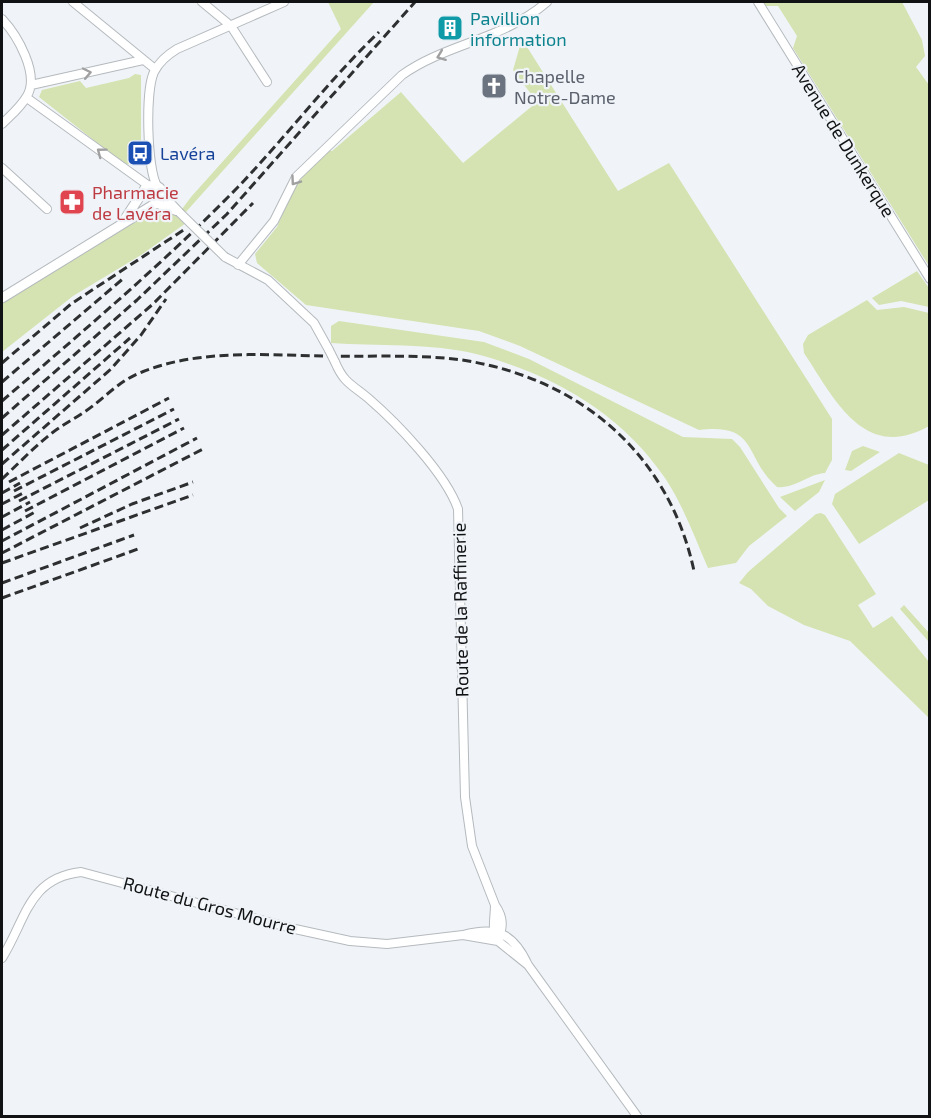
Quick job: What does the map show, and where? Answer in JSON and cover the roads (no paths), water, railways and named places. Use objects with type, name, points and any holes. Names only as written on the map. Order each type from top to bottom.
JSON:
[{"type":"street","points":[[73,2],[155,69]]},
{"type":"street","points":[[202,2],[231,26],[267,82]]},
{"type":"street","points":[[154,203],[151,162],[151,86],[155,69],[172,52],[284,2]]},
{"type":"street","points":[[238,265],[274,222],[296,177],[402,75],[418,65],[524,21],[547,2]]},
{"type":"street","name":"Avenue de Dunkerque","points":[[758,2],[930,279]]},
{"type":"street","points":[[2,19],[21,44],[31,85],[27,98],[5,115],[2,124]]},
{"type":"street","points":[[31,85],[142,60]]},
{"type":"street","name":"Route de la Raffinerie","points":[[27,98],[153,190],[225,257],[268,280],[314,323],[346,383],[368,398],[442,477],[458,509],[465,796],[472,846],[495,905],[502,915],[497,935]]},
{"type":"street","points":[[2,168],[47,209]]},
{"type":"street","points":[[153,190],[147,201],[154,203]]},
{"type":"street","points":[[123,222],[153,190]]},
{"type":"street","points":[[2,298],[154,203]]},
{"type":"street","name":"Route de la Raffinerie","points":[[154,203],[179,212]]},
{"type":"street","name":"Route du Gros Mourre","points":[[2,958],[39,890],[53,879],[81,872],[295,929],[350,941],[387,944],[463,935],[480,930],[497,935]]},
{"type":"street","points":[[497,935],[528,965],[637,1116]]},
{"type":"railway","points":[[2,418],[137,300],[227,214],[415,2]]},
{"type":"railway","points":[[2,401],[122,297],[210,215],[256,168],[342,70],[379,32]]},
{"type":"railway","points":[[2,435],[153,304],[253,203]]},
{"type":"railway","points":[[2,363],[71,304],[185,229]]},
{"type":"railway","points":[[2,382],[125,277]]},
{"type":"railway","points":[[2,464],[111,369],[141,335],[166,299]]},
{"type":"railway","points":[[2,450],[130,338]]},
{"type":"railway","points":[[2,479],[52,433],[89,409],[122,382],[164,365],[233,355],[411,356],[462,360],[505,369],[545,384],[581,404],[613,428],[641,458],[664,491],[682,529],[694,571]]},
{"type":"railway","points":[[9,482],[169,398]]},
{"type":"railway","points":[[14,491],[174,409]]},
{"type":"railway","points":[[19,501],[179,419]]},
{"type":"railway","points":[[25,511],[184,428]]},
{"type":"railway","points":[[2,541],[197,438]]},
{"type":"railway","points":[[2,553],[203,449]]},
{"type":"railway","points":[[80,528],[132,504],[193,482]]},
{"type":"railway","points":[[2,493],[20,483]]},
{"type":"railway","points":[[2,504],[25,492]]},
{"type":"railway","points":[[2,563],[193,495]]},
{"type":"railway","points":[[2,517],[30,502]]},
{"type":"railway","points":[[2,530],[35,512]]},
{"type":"railway","points":[[2,583],[134,535]]},
{"type":"railway","points":[[2,598],[138,549]]},
{"type":"place","name":"Pavillion information","points":[[450,28]]},
{"type":"place","name":"Chapelle Notre-Dame","points":[[494,86]]},
{"type":"place","name":"Lavéra","points":[[140,153]]},
{"type":"place","name":"Pharmacie de Lavéra","points":[[72,202]]}]
